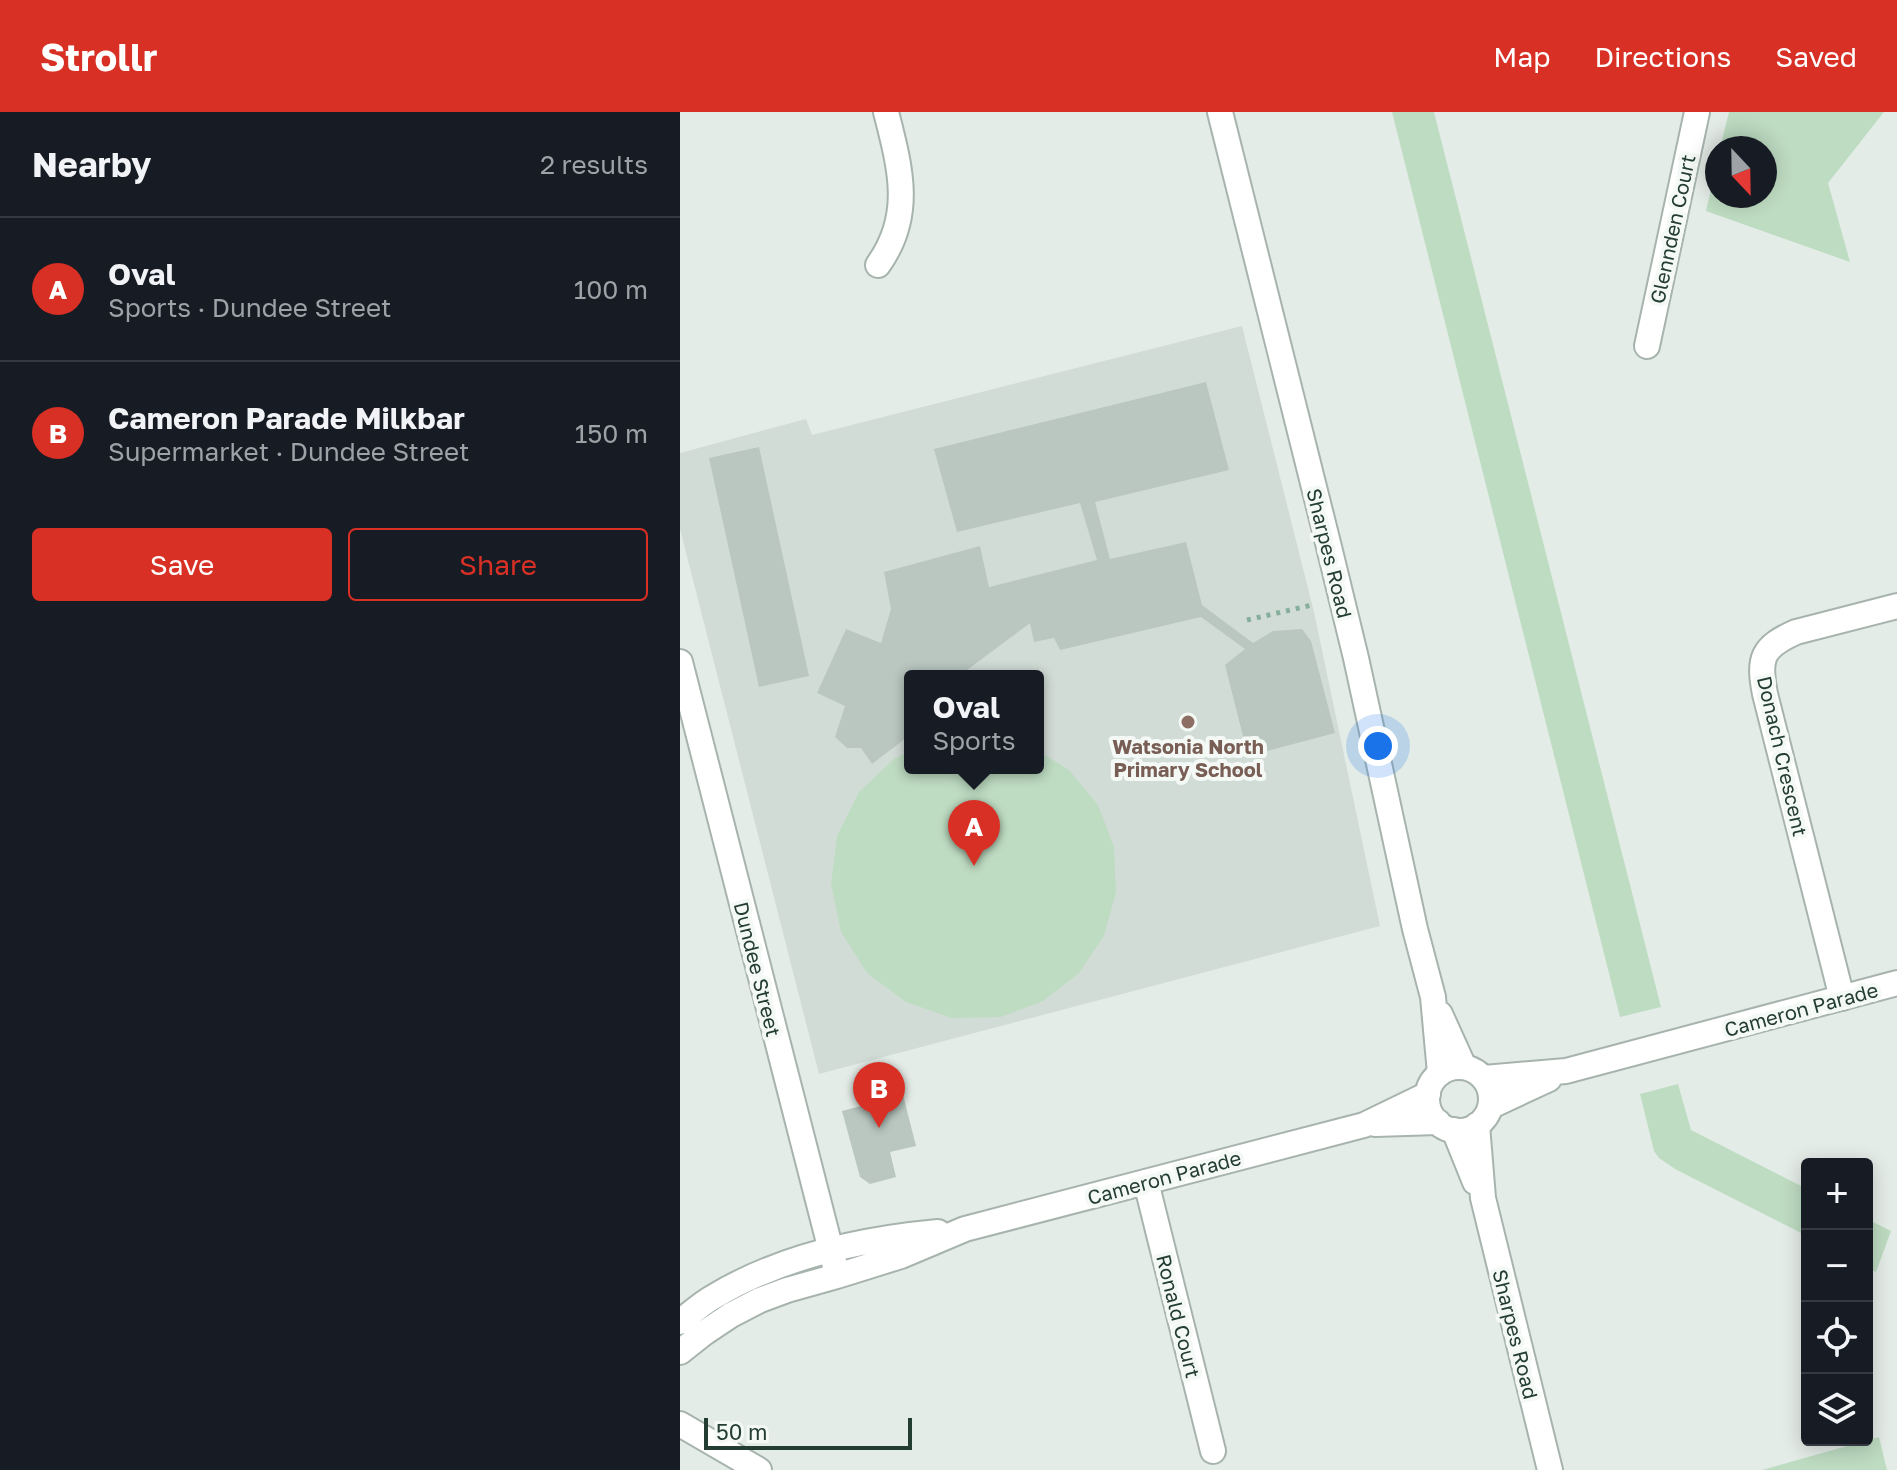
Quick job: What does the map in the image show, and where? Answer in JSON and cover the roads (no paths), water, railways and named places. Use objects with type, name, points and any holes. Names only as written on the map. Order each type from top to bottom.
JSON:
[{"type":"street","points":[[878,265],[896,234],[901,207],[899,163],[886,112]]},
{"type":"street","name":"Sharpes Road","points":[[1220,112],[1328,543],[1415,929],[1433,997],[1474,1073]]},
{"type":"street","name":"Glennden Court","points":[[1647,346],[1697,112]]},
{"type":"street","name":"Donach Crescent","points":[[1842,998],[1765,694],[1762,661],[1770,647],[1796,632],[1897,606]]},
{"type":"street","name":"Dundee Street","points":[[680,662],[688,726],[837,1276]]},
{"type":"street","name":"Cameron Parade","points":[[680,1352],[731,1315],[760,1300],[901,1256],[965,1229],[1364,1125],[1465,1121],[1566,1071],[1897,983]]},
{"type":"street","name":"Sharpes Road","points":[[1433,997],[1434,1083]]},
{"type":"street","points":[[1447,1069],[1474,1073],[1489,1087],[1465,1121],[1431,1114],[1428,1104],[1434,1083],[1447,1069]]},
{"type":"street","name":"Cameron Parade","points":[[1474,1073],[1566,1071]]},
{"type":"street","name":"Cameron Parade","points":[[1364,1125],[1434,1083]]},
{"type":"street","name":"Sharpes Road","points":[[1465,1121],[1550,1470]]},
{"type":"street","name":"Ronald Court","points":[[1146,1182],[1213,1451]]},
{"type":"street","name":"Cameron Parade","points":[[680,1322],[713,1297],[777,1266],[830,1250],[895,1236],[965,1229]]},
{"type":"street","points":[[680,1424],[759,1470]]},
{"type":"place","name":"Watsonia North Primary School","points":[[1188,722]]},
{"type":"place","name":"Oval","points":[[974,866]]},
{"type":"place","name":"Cameron Parade Milkbar","points":[[879,1128]]}]
